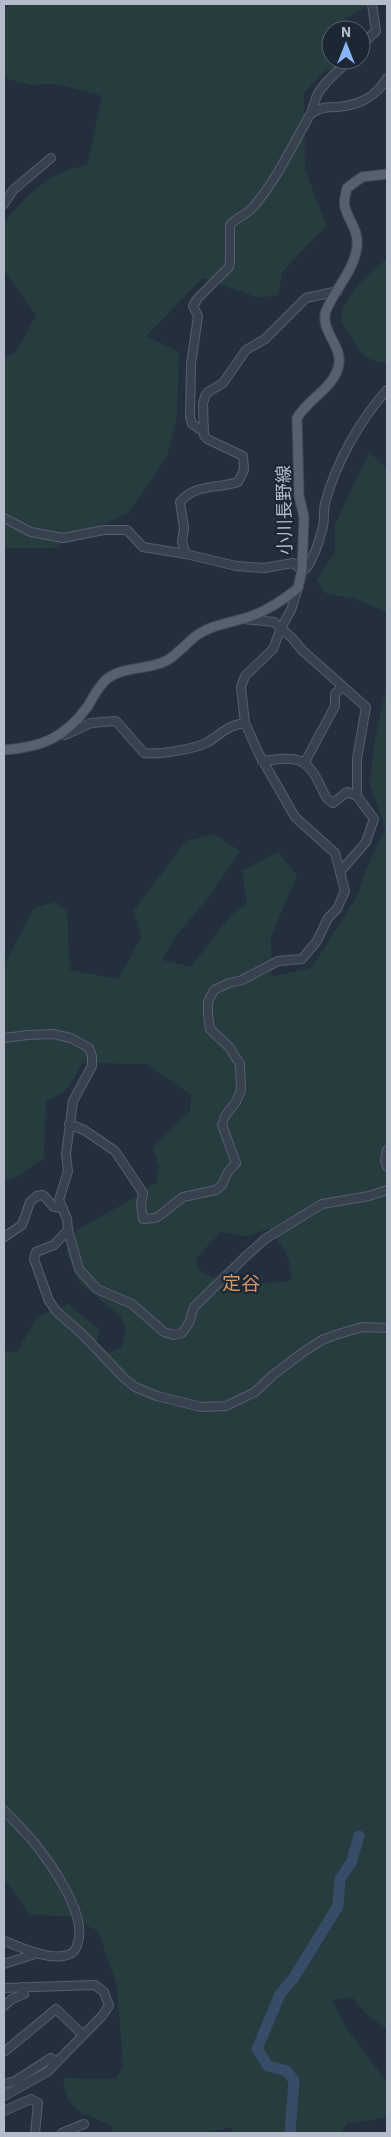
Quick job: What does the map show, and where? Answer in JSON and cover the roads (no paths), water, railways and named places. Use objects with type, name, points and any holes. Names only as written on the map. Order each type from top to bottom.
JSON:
[{"type":"main road","name":"小川長野線","points":[[298,588],[302,570],[304,517],[299,496],[297,418],[303,408],[332,381],[338,370],[340,358],[324,322],[326,311],[352,267],[358,244],[355,227],[344,206],[347,188],[362,177],[387,174]]},
{"type":"main road","points":[[4,750],[24,748],[46,742],[64,733],[83,712],[107,678],[122,671],[167,661],[202,632],[223,623],[244,619],[284,600],[298,588]]},
{"type":"street","points":[[371,36],[376,31],[372,4]]},
{"type":"street","points":[[203,431],[192,424],[190,417],[191,364],[198,316],[193,306],[198,298],[229,267],[230,225],[236,218],[249,212],[261,197],[311,113],[319,93],[340,70]]},
{"type":"street","points":[[311,113],[321,107],[344,106],[365,101],[379,90],[387,78]]},
{"type":"street","points":[[4,204],[13,190],[51,158]]},
{"type":"street","points":[[186,554],[182,542],[184,528],[180,502],[194,491],[238,482],[244,470],[243,456],[208,439],[204,435],[203,404],[205,396],[223,383],[246,350],[266,340],[306,298],[338,291]]},
{"type":"street","points":[[4,518],[31,532],[63,538],[104,530],[127,530],[142,547],[186,554],[236,566],[264,568],[293,563],[302,570],[306,569],[312,561],[323,529],[324,508],[332,478],[373,405],[387,390]]},
{"type":"street","points":[[69,1124],[84,1130],[115,1151],[143,1193],[141,1206],[143,1219],[160,1216],[183,1197],[216,1190],[222,1185],[228,1172],[236,1163],[222,1125],[225,1116],[239,1096],[242,1077],[240,1064],[229,1047],[210,1030],[208,1002],[214,990],[229,983],[242,980],[278,961],[302,959],[317,941],[328,918],[337,909],[345,891],[335,853],[295,817],[262,761],[246,723],[240,687],[245,676],[273,649],[281,628],[291,610],[298,588]]},
{"type":"street","points":[[244,619],[274,622],[303,651],[366,707],[357,759],[357,796]]},
{"type":"street","points":[[304,762],[335,706],[335,694],[342,686]]},
{"type":"street","points":[[64,733],[65,735],[91,723],[116,721],[144,753],[165,753],[207,743],[233,724],[246,723]]},
{"type":"street","points":[[262,761],[292,758],[304,762],[315,775],[326,799],[333,803],[347,792],[357,796],[374,819],[366,842],[340,872]]},
{"type":"street","points":[[4,1038],[53,1034],[71,1038],[89,1048],[92,1056],[92,1066],[73,1101],[66,1154],[68,1171],[59,1200],[67,1219],[68,1230],[79,1269],[97,1289],[132,1304],[164,1332],[174,1335],[182,1333],[190,1323],[194,1307],[266,1239],[322,1204],[368,1196],[387,1190]]},
{"type":"street","points":[[387,1150],[385,1160],[387,1167]]},
{"type":"street","points":[[4,1237],[22,1225],[30,1202],[36,1196],[43,1196],[54,1207],[63,1208]]},
{"type":"street","points":[[68,1230],[54,1245],[36,1252],[34,1259],[49,1301],[57,1312],[81,1333],[124,1378],[135,1387],[157,1396],[201,1407],[226,1406],[255,1392],[273,1375],[322,1340],[362,1327],[387,1328]]},
{"type":"street","points":[[4,1810],[34,1843],[66,1890],[78,1920],[80,1938],[77,1948],[70,1955],[61,1957],[4,1941]]},
{"type":"street","points":[[4,1964],[38,1952]]},
{"type":"street","points":[[4,1988],[95,1985],[104,1992],[109,2006],[102,2016],[47,2072],[4,2096]]},
{"type":"street","points":[[4,2006],[12,1999],[24,1994],[22,1987]]},
{"type":"street","points":[[4,2052],[56,2009],[83,2035]]},
{"type":"street","points":[[4,2084],[15,2081],[51,2058],[56,2063]]},
{"type":"street","points":[[4,2111],[31,2099],[38,2103],[35,2133]]},
{"type":"street","points":[[62,2133],[84,2124]]},
{"type":"waterway","points":[[290,2133],[294,2081],[287,2071],[268,2066],[257,2049],[280,1994],[293,1979],[338,1906],[340,1879],[351,1863],[359,1836]]},
{"type":"district","name":"定谷","points":[[241,1283]]}]
